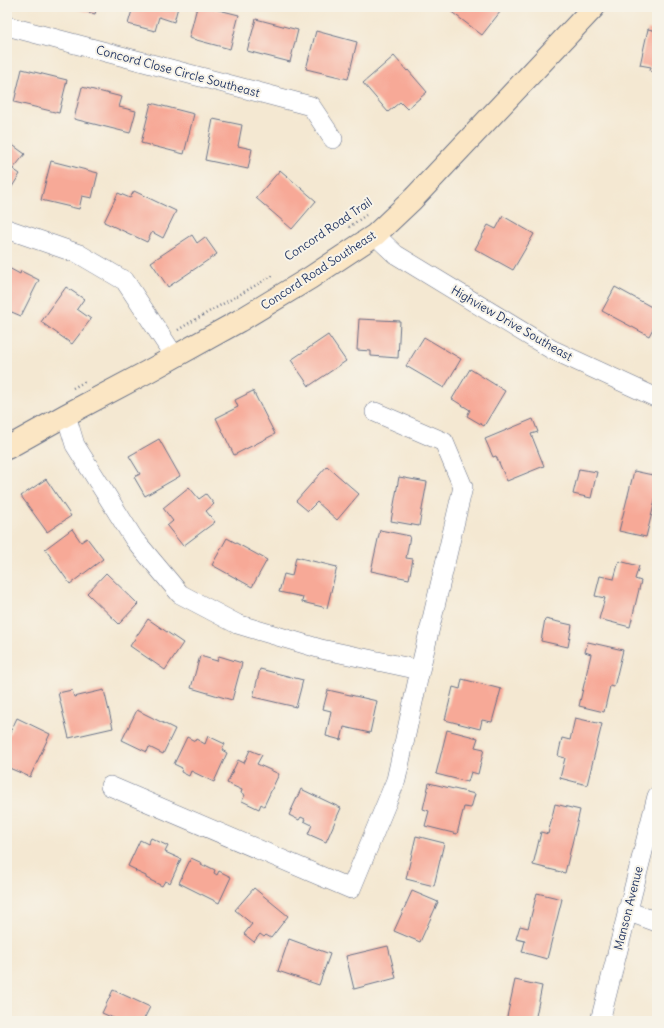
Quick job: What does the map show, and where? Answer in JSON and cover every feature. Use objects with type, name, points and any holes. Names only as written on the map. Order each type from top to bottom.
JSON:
[{"type":"street","name":"Concord Road Southeast","points":[[7,448],[66,415],[169,348],[238,321],[310,278],[375,236],[412,200],[594,7]]},
{"type":"street","name":"Concord Close Circle Southeast","points":[[7,26],[311,106],[333,139]]},
{"type":"street","points":[[7,229],[79,254],[125,280],[169,348]]},
{"type":"street","name":"Highview Drive Southeast","points":[[375,236],[395,254],[551,349],[657,398]]},
{"type":"street","points":[[110,786],[351,889],[396,780],[463,487],[444,442],[375,412]]},
{"type":"street","points":[[66,415],[75,445],[134,539],[180,594],[237,624],[322,649],[420,670]]},
{"type":"street","name":"Manson Avenue","points":[[600,1021],[657,796]]},
{"type":"street","points":[[627,911],[657,922]]},
{"type":"path","name":"Concord Road Trail","points":[[344,230],[368,213]]},
{"type":"path","name":"Concord Road Trail","points":[[169,348],[191,322],[280,272]]},
{"type":"path","points":[[71,389],[92,378]]},
{"type":"building","points":[[70,7],[97,7],[95,14]]},
{"type":"building","points":[[133,7],[178,7],[174,22],[159,17],[155,31],[128,24]]},
{"type":"building","points":[[197,7],[207,7],[239,15],[230,49],[189,38]]},
{"type":"building","points":[[445,7],[504,7],[482,35]]},
{"type":"building","points":[[256,19],[298,30],[290,62],[247,51]]},
{"type":"building","points":[[648,29],[657,31],[657,73],[650,71],[651,67],[640,65]]},
{"type":"building","points":[[316,31],[357,42],[348,79],[306,69]]},
{"type":"building","points":[[394,56],[427,92],[407,109],[400,102],[388,112],[363,83]]},
{"type":"building","points":[[22,69],[67,80],[59,113],[14,102]]},
{"type":"building","points":[[82,87],[122,97],[119,107],[136,111],[130,133],[74,119]]},
{"type":"building","points":[[151,103],[194,114],[184,154],[141,143]]},
{"type":"building","points":[[213,119],[242,125],[238,146],[252,149],[248,169],[205,160]]},
{"type":"building","points":[[7,141],[25,154],[13,169],[20,174],[10,190],[7,188]]},
{"type":"building","points":[[51,161],[98,173],[92,198],[82,196],[79,209],[41,200]]},
{"type":"building","points":[[280,170],[316,201],[292,229],[256,198]]},
{"type":"building","points":[[134,191],[176,211],[163,238],[152,232],[147,242],[104,222],[118,193],[130,198]]},
{"type":"building","points":[[503,216],[534,234],[513,270],[475,249],[488,225],[496,229]]},
{"type":"building","points":[[192,235],[197,243],[205,237],[217,254],[168,287],[151,262]]},
{"type":"building","points":[[7,267],[20,274],[21,271],[39,280],[21,316],[7,310]]},
{"type":"building","points":[[66,287],[84,299],[77,309],[91,319],[72,344],[41,322]]},
{"type":"building","points":[[615,287],[657,310],[657,321],[649,336],[602,311]]},
{"type":"building","points":[[359,319],[400,321],[398,358],[371,356],[371,351],[357,350]]},
{"type":"building","points":[[328,335],[346,361],[309,386],[291,360]]},
{"type":"building","points":[[424,337],[461,359],[444,388],[406,366]]},
{"type":"building","points":[[470,369],[505,391],[484,426],[467,416],[470,410],[452,399]]},
{"type":"building","points":[[253,391],[275,434],[234,455],[216,418],[238,407],[235,400]]},
{"type":"building","points":[[533,419],[538,432],[531,434],[544,466],[507,481],[496,456],[493,457],[485,439]]},
{"type":"building","points":[[159,439],[180,476],[145,496],[134,477],[140,474],[129,456]]},
{"type":"building","points":[[327,466],[359,494],[337,520],[317,502],[308,511],[296,501]]},
{"type":"building","points":[[579,469],[597,472],[591,498],[573,494]]},
{"type":"building","points":[[634,471],[657,476],[657,493],[646,537],[619,531]]},
{"type":"building","points":[[399,477],[427,482],[419,526],[391,521]]},
{"type":"building","points":[[46,479],[71,516],[47,532],[21,496]]},
{"type":"building","points":[[189,487],[199,499],[206,494],[214,504],[206,511],[215,522],[183,546],[167,526],[173,521],[163,508]]},
{"type":"building","points":[[72,529],[81,542],[87,538],[103,559],[70,584],[45,549]]},
{"type":"building","points":[[380,530],[410,536],[406,558],[413,559],[409,579],[371,571]]},
{"type":"building","points":[[227,538],[267,560],[252,587],[212,565]]},
{"type":"building","points":[[296,557],[337,567],[327,608],[302,602],[303,597],[279,592],[284,574],[292,576]]},
{"type":"building","points":[[619,561],[639,566],[635,579],[641,581],[630,627],[599,619],[605,598],[595,596],[600,576],[614,579]]},
{"type":"building","points":[[106,573],[138,604],[119,624],[87,593]]},
{"type":"building","points":[[148,619],[183,643],[165,670],[130,646]]},
{"type":"building","points":[[545,619],[572,625],[568,647],[541,641]]},
{"type":"building","points":[[588,642],[623,650],[614,687],[610,686],[604,712],[579,706],[591,654],[585,652]]},
{"type":"building","points":[[200,656],[217,661],[219,656],[242,663],[232,700],[191,688]]},
{"type":"building","points":[[260,669],[303,680],[296,707],[253,697]]},
{"type":"building","points":[[462,679],[501,689],[492,722],[482,720],[480,729],[445,720],[453,687],[460,689]]},
{"type":"building","points":[[72,690],[74,697],[104,690],[113,728],[69,738],[58,693]]},
{"type":"building","points":[[328,690],[377,701],[370,733],[344,727],[341,740],[326,736],[331,711],[323,709]]},
{"type":"building","points":[[137,710],[175,729],[163,754],[149,747],[147,752],[122,740]]},
{"type":"building","points":[[17,718],[50,734],[30,777],[7,767],[7,739]]},
{"type":"building","points":[[575,718],[602,724],[587,785],[560,778],[565,758],[558,756],[562,738],[570,740]]},
{"type":"building","points":[[447,730],[478,738],[475,747],[484,749],[478,774],[471,772],[468,782],[436,774]]},
{"type":"building","points":[[208,736],[225,744],[222,750],[227,753],[214,782],[191,771],[189,776],[181,772],[182,768],[174,764],[187,737],[195,741],[196,739],[205,744]]},
{"type":"building","points":[[250,750],[262,755],[257,764],[279,774],[264,806],[261,804],[259,809],[242,801],[245,795],[241,793],[242,790],[227,783],[238,760],[244,763]]},
{"type":"building","points":[[429,783],[475,794],[471,808],[464,807],[457,834],[425,826],[429,811],[423,809]]},
{"type":"building","points":[[301,789],[341,808],[326,842],[308,834],[312,825],[304,821],[305,819],[301,817],[299,820],[289,815]]},
{"type":"building","points":[[555,804],[580,810],[565,873],[533,865],[541,832],[548,834]]},
{"type":"building","points":[[416,836],[444,843],[434,886],[406,879]]},
{"type":"building","points":[[151,838],[168,846],[165,852],[181,859],[170,883],[165,881],[162,886],[146,878],[146,876],[128,866],[140,840],[148,844]]},
{"type":"building","points":[[191,858],[202,863],[201,865],[205,867],[205,865],[215,870],[214,873],[217,875],[219,871],[231,877],[219,903],[179,883]]},
{"type":"building","points":[[254,888],[288,916],[271,938],[266,935],[264,937],[260,934],[254,942],[244,934],[252,924],[235,910]]},
{"type":"building","points":[[412,891],[438,902],[420,942],[394,931]]},
{"type":"building","points":[[537,893],[562,899],[547,959],[522,952],[525,941],[516,939],[520,926],[528,928]]},
{"type":"building","points":[[289,939],[330,954],[319,985],[278,971]]},
{"type":"building","points":[[388,946],[396,978],[354,989],[346,956]]},
{"type":"building","points":[[515,980],[542,986],[535,1021],[506,1021]]},
{"type":"building","points":[[113,990],[150,1007],[143,1021],[120,1021],[102,1013]]}]
